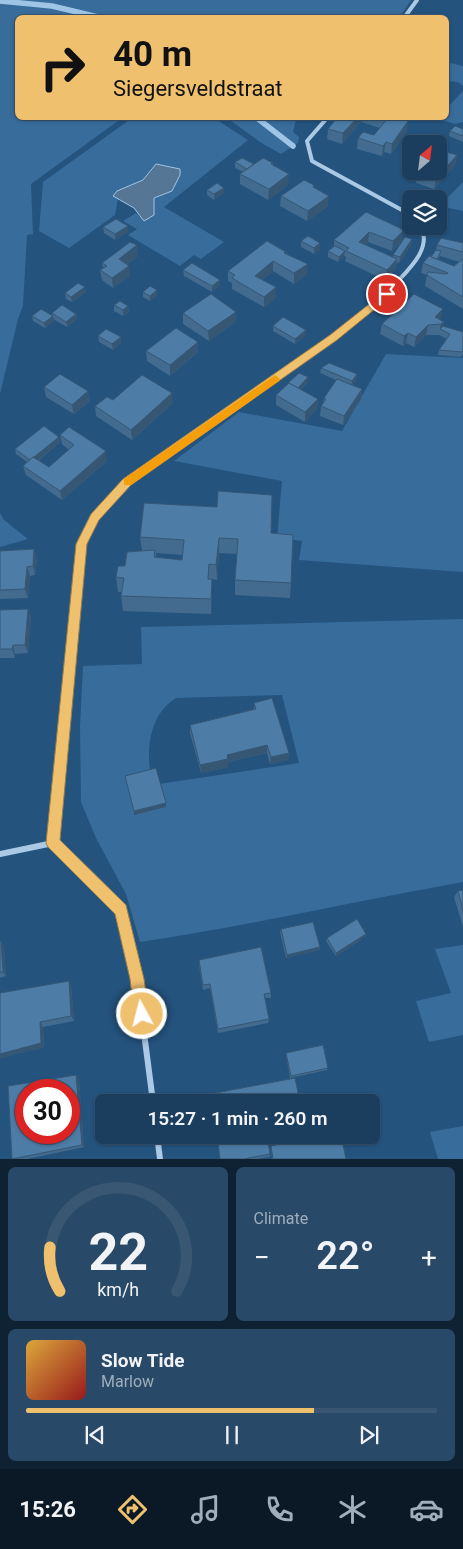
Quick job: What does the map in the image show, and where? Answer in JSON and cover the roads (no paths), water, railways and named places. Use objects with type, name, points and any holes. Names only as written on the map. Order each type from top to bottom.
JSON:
[{"type":"street","points":[[406,15],[417,0]]},
{"type":"street","points":[[325,120],[307,140],[312,161],[402,210]]},
{"type":"street","points":[[53,843],[81,544],[95,517],[127,482],[334,337],[387,294],[423,251],[426,235]]},
{"type":"street","points":[[0,854],[53,843]]},
{"type":"street","points":[[53,843],[121,910],[137,979],[152,1094]]},
{"type":"street","points":[[158,1144],[160,1159]]},
{"type":"waterway","points":[[0,1],[52,6],[90,15]]},
{"type":"waterway","points":[[260,120],[293,146]]}]
